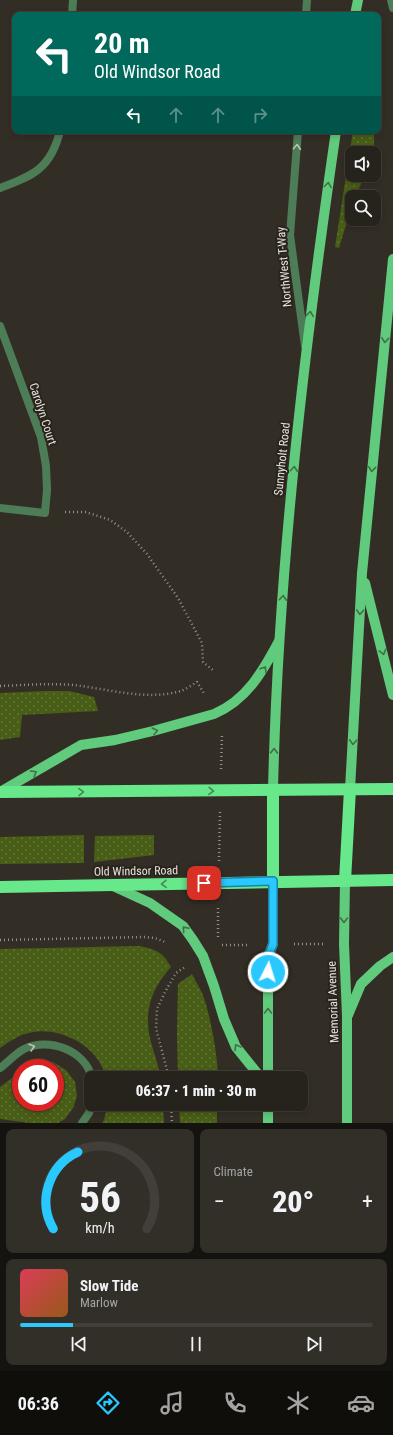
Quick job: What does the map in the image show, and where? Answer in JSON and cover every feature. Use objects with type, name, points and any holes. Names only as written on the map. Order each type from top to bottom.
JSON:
[{"type":"highway","points":[[345,881],[350,789]]},
{"type":"highway","points":[[0,792],[393,789]]},
{"type":"highway","points":[[273,790],[273,881]]},
{"type":"highway","name":"Old Windsor Road","points":[[0,887],[393,880]]},
{"type":"main road","points":[[356,12],[358,0]]},
{"type":"main road","name":"Sunnyholt Road","points":[[273,790],[274,730],[286,546],[306,353],[336,134]]},
{"type":"main road","points":[[350,789],[362,574],[393,259]]},
{"type":"main road","points":[[362,574],[393,695]]},
{"type":"main road","points":[[0,792],[81,745],[115,740],[153,731],[214,714],[223,710],[233,704],[264,670],[280,637]]},
{"type":"main road","points":[[268,1071],[268,957],[273,944],[273,881]]},
{"type":"main road","name":"Memorial Avenue","points":[[345,881],[344,944],[347,1016],[347,1123]]},
{"type":"main road","points":[[113,886],[150,902],[183,926],[203,956],[224,1018],[236,1047],[255,1071]]},
{"type":"main road","points":[[347,1016],[361,984],[380,966],[393,957]]},
{"type":"main road","points":[[268,1111],[268,1123]]},
{"type":"street","points":[[72,12],[73,0]]},
{"type":"street","points":[[306,12],[307,0]]},
{"type":"street","points":[[391,0],[393,8]]},
{"type":"street","points":[[0,188],[33,174],[48,161],[57,143],[59,134]]},
{"type":"street","name":"NorthWest T-Way","points":[[298,134],[290,235],[306,353]]},
{"type":"street","name":"Carolyn Court","points":[[0,326],[41,438],[46,466],[47,490],[45,513]]},
{"type":"street","points":[[0,508],[45,513]]},
{"type":"street","points":[[0,1068],[24,1049],[49,1044],[60,1046],[72,1052],[82,1060],[89,1071]]},
{"type":"street","points":[[82,1123],[90,1111]]},
{"type":"path","points":[[45,513],[86,512],[110,520],[127,532],[147,554],[178,598],[202,643],[203,662],[214,671]]},
{"type":"path","points":[[0,686],[51,684],[74,685],[124,693],[145,694],[166,693],[181,690],[197,682],[209,702]]},
{"type":"path","points":[[218,938],[222,730]]},
{"type":"path","points":[[0,940],[145,937],[155,938],[169,945]]},
{"type":"path","points":[[218,945],[344,944]]},
{"type":"path","points":[[167,1071],[156,1028],[157,1009],[176,973],[187,966],[184,961]]},
{"type":"path","points":[[171,1111],[172,1123]]},
{"type":"green space","points":[[353,134],[374,134],[374,146],[351,146]]},
{"type":"green space","points":[[345,182],[362,182],[358,190],[345,190],[346,226],[339,248],[335,247]]},
{"type":"green space","points":[[69,691],[94,697],[98,711],[22,715],[20,737],[0,740],[0,693]]},
{"type":"green space","points":[[84,835],[84,863],[0,864],[0,837]]},
{"type":"green space","points":[[154,835],[154,855],[94,862],[95,836]]},
{"type":"green space","points":[[139,946],[150,948],[162,955],[171,967],[164,975],[154,992],[150,1002],[148,1021],[151,1042],[159,1071],[104,1071],[95,1055],[88,1049],[71,1038],[52,1032],[43,1031],[24,1034],[0,1048],[0,949]]},
{"type":"green space","points":[[192,974],[202,993],[211,1023],[218,1071],[178,1071],[178,984]]},
{"type":"green space","points":[[64,1069],[75,1082],[77,1096],[73,1108],[65,1119],[58,1123],[30,1123],[0,1119],[0,1087],[12,1078],[12,1111],[64,1111]]},
{"type":"green space","points":[[106,1111],[163,1111],[164,1123],[102,1123]]},
{"type":"green space","points":[[179,1111],[217,1111],[217,1123],[180,1123]]},
{"type":"route","points":[[204,883],[273,881],[273,944],[268,957],[268,972]]}]
